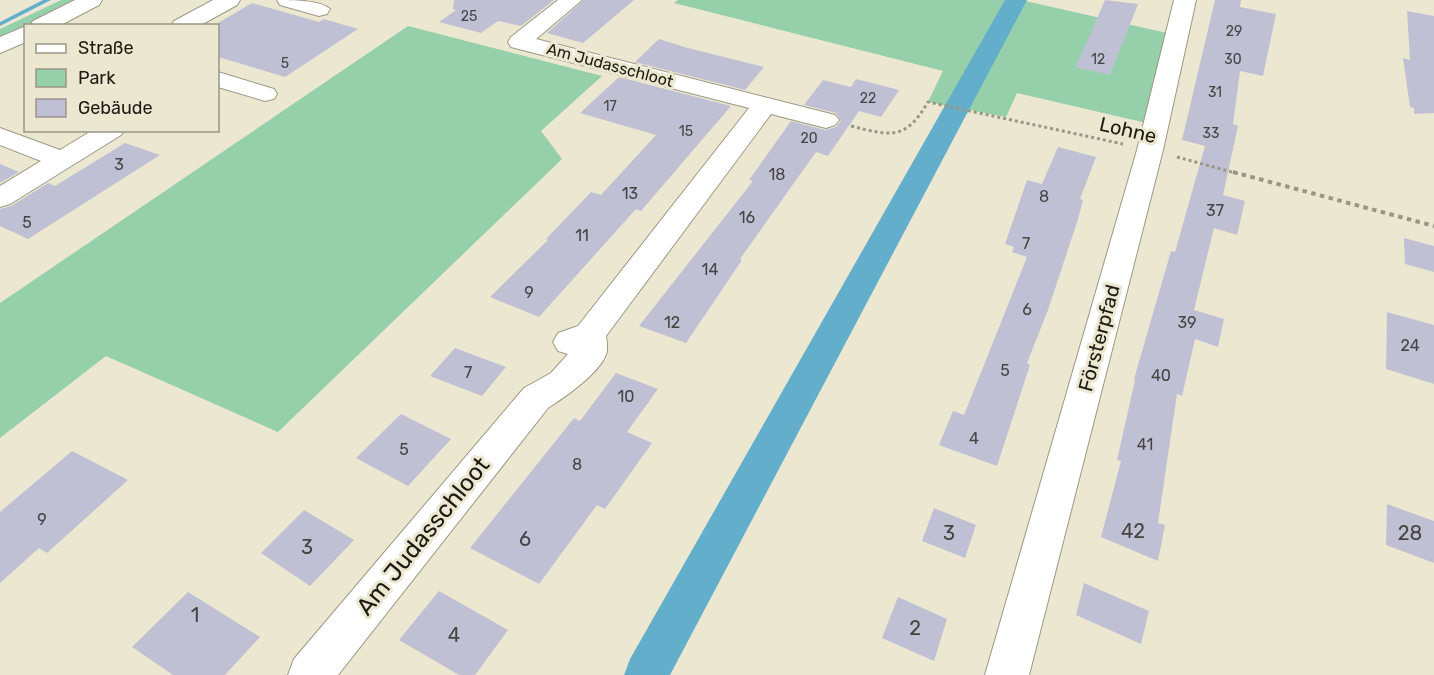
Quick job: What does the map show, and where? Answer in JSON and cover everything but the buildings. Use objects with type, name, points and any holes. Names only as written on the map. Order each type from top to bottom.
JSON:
[{"type":"street","points":[[45,24],[91,0]]},
{"type":"street","points":[[186,24],[229,0]]},
{"type":"street","points":[[288,0],[319,9]]},
{"type":"street","name":"Am Judasschloot","points":[[571,0],[519,42],[826,120]]},
{"type":"street","name":"Försterpfad","points":[[1007,675],[1150,150],[1185,0]]},
{"type":"street","points":[[0,46],[24,34]]},
{"type":"street","points":[[219,79],[265,94]]},
{"type":"street","name":"Am Judasschloot","points":[[310,675],[536,398],[563,382],[590,352],[590,334],[764,106]]},
{"type":"street","points":[[0,198],[109,132]]},
{"type":"street","points":[[0,136],[63,160]]},
{"type":"path","name":"Lohne","points":[[826,120],[895,134],[905,131],[917,122],[928,102],[1006,117],[1150,150],[1434,226]]},
{"type":"green space","points":[[61,0],[87,0],[37,24],[24,24],[24,31],[0,43],[0,29]]},
{"type":"green space","points":[[678,0],[1021,0],[1176,35],[1155,125],[1017,93],[1006,117],[928,102],[943,71],[674,3]]},
{"type":"green space","points":[[408,26],[602,76],[541,131],[562,159],[278,432],[106,356],[0,438],[0,303]]},
{"type":"waterway","points":[[0,24],[48,0]]},
{"type":"waterway","points":[[646,675],[1016,0]]}]
